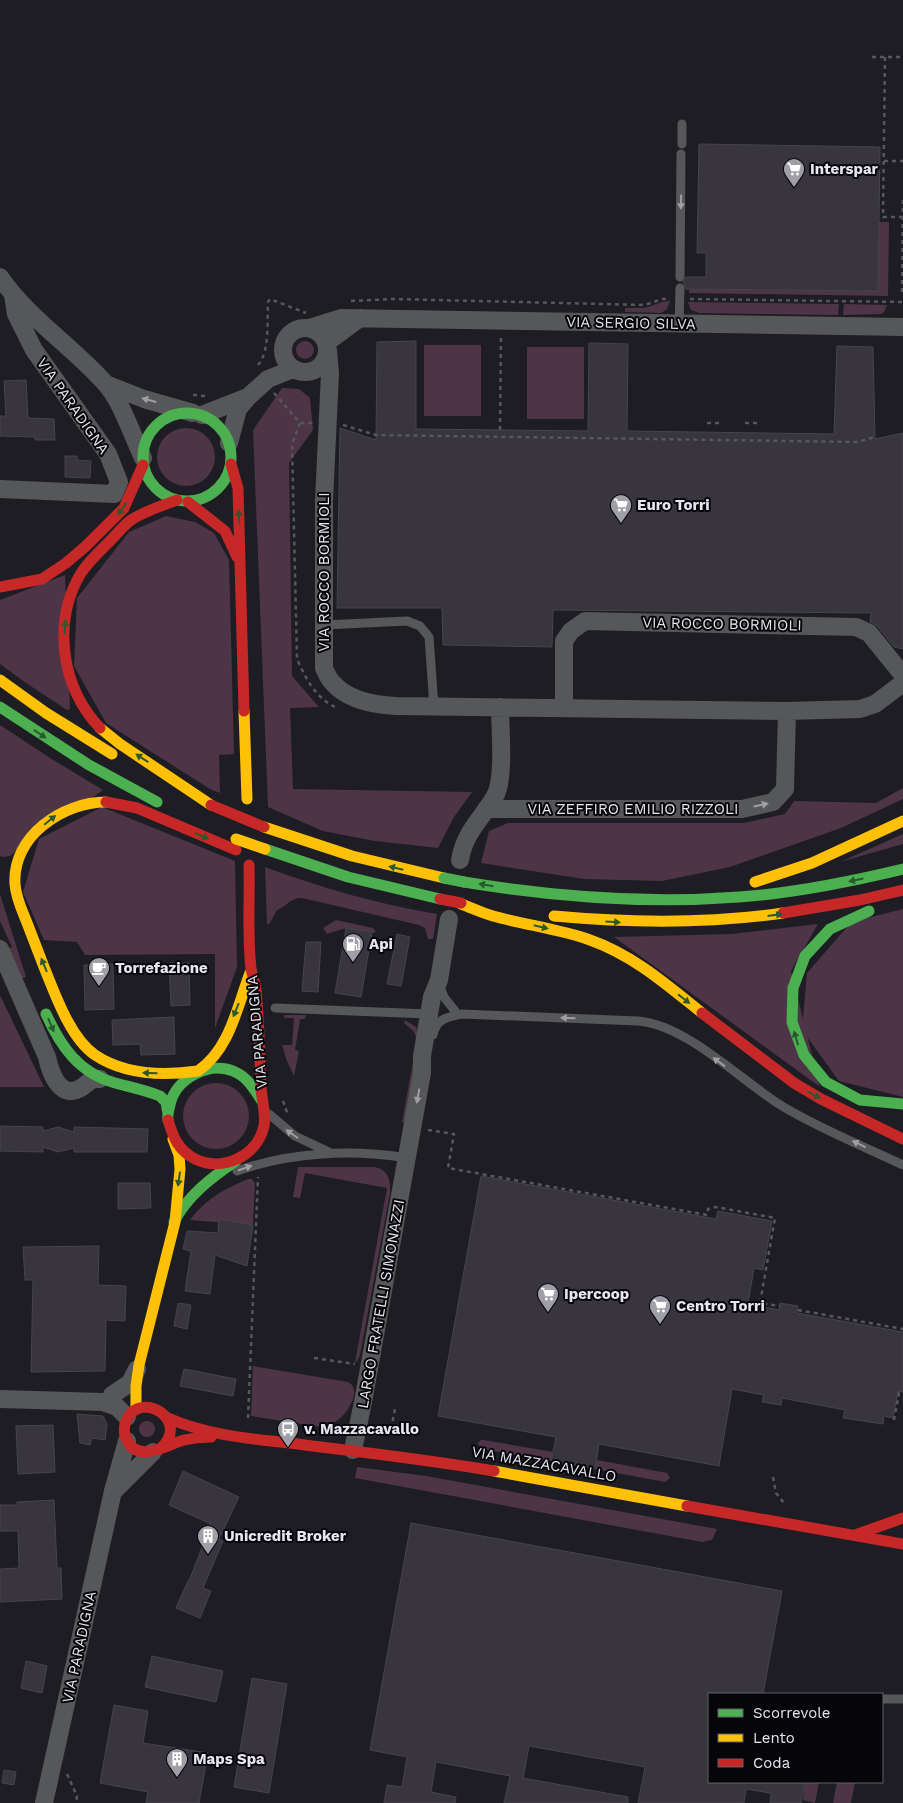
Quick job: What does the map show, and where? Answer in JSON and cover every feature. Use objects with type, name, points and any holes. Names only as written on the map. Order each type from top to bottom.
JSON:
[{"type":"main road","points":[[0,587],[42,579],[66,564],[124,508],[143,462],[145,443],[152,430],[164,420],[178,414],[198,414]]},
{"type":"main road","name":"VIA PARADIGNA","points":[[198,414],[219,426],[230,443],[231,464],[238,488],[247,799]]},
{"type":"main road","name":"VIA PARADIGNA","points":[[143,462],[150,481],[162,494],[182,501],[225,531],[241,566]]},
{"type":"main road","name":"VIA PARADIGNA","points":[[182,501],[203,498],[217,491],[226,478],[231,464]]},
{"type":"main road","points":[[182,501],[132,519],[86,565],[74,584],[68,602],[64,630],[65,652],[69,673],[77,694],[96,724],[115,740],[211,805]]},
{"type":"main road","points":[[0,680],[46,713],[124,761],[211,805],[264,827],[315,845],[361,859],[444,878],[554,895],[635,901],[684,901],[762,896],[839,884],[903,869]]},
{"type":"main road","points":[[0,707],[89,765],[166,807]]},
{"type":"main road","points":[[198,1071],[148,1074],[125,1069],[109,1063],[92,1052],[77,1036],[63,1009],[38,950],[16,890],[16,868],[24,850],[42,826],[62,811],[86,803],[104,802],[121,804],[265,854],[364,882],[453,902],[572,918],[635,923],[684,923],[780,915],[834,906],[903,890]]},
{"type":"main road","points":[[179,813],[236,844]]},
{"type":"main road","points":[[635,901],[720,889],[779,876],[826,857],[903,820]]},
{"type":"main road","name":"VIA PARADIGNA","points":[[174,1222],[201,1188],[254,1147],[262,1132],[265,1117],[262,1101],[256,988],[251,964],[249,865]]},
{"type":"main road","points":[[6,896],[15,923]]},
{"type":"main road","points":[[453,902],[492,916],[590,940],[622,954],[651,973],[794,1083],[821,1099],[903,1139]]},
{"type":"main road","points":[[880,908],[840,922],[823,934],[811,946],[800,966],[794,984],[792,1004],[793,1026],[801,1053],[828,1084],[845,1094],[858,1098],[885,1104],[903,1104]]},
{"type":"main road","name":"VIA PARADIGNA","points":[[127,1441],[124,1426],[132,1413],[137,1369],[144,1348],[174,1222],[181,1163],[170,1130],[169,1106],[174,1091],[184,1079],[212,1062],[223,1042],[240,1002],[251,964]]},
{"type":"main road","points":[[41,1001],[56,1036],[70,1058],[85,1072],[100,1079],[142,1089],[160,1096],[166,1102],[168,1114]]},
{"type":"main road","name":"VIA PARADIGNA","points":[[198,1071],[214,1068],[237,1072],[255,1087],[262,1101]]},
{"type":"main road","name":"VIA PARADIGNA","points":[[173,1137],[188,1155],[203,1162],[219,1164],[242,1157]]},
{"type":"main road","name":"VIA PARADIGNA","points":[[144,1348],[146,1381],[158,1408],[168,1418]]},
{"type":"main road","points":[[132,1413],[146,1406],[158,1408]]},
{"type":"main road","points":[[127,1441],[134,1448],[144,1452],[157,1450],[168,1439],[171,1430],[168,1418]]},
{"type":"main road","name":"VIA MAZZACAVALLO","points":[[168,1418],[184,1425],[225,1435],[444,1462],[903,1544]]},
{"type":"main road","name":"VIA MAZZACAVALLO","points":[[157,1450],[184,1440],[225,1435]]},
{"type":"main road","name":"VIA MAZZACAVALLO","points":[[855,1535],[903,1518]]},
{"type":"street","name":"VIA PARADIGNA","points":[[0,277],[12,296],[106,384],[126,417],[143,462]]},
{"type":"street","name":"VIA PARADIGNA","points":[[0,489],[114,494],[119,482],[108,454],[34,350],[16,314],[12,296]]},
{"type":"street","name":"VIA SERGIO SILVA","points":[[308,321],[360,318],[903,327]]},
{"type":"street","points":[[327,347],[360,318]]},
{"type":"street","points":[[230,443],[238,409],[266,381],[288,336],[308,321],[323,336],[327,347],[326,358],[322,365],[316,370],[309,372],[297,371],[266,381]]},
{"type":"street","points":[[284,344],[284,358],[311,381],[328,402]]},
{"type":"street","name":"VIA ROCCO BORMIOLI","points":[[327,347],[330,373],[324,501],[324,668],[332,682],[346,693],[363,702],[385,706],[787,711],[860,709],[874,704],[903,683]]},
{"type":"street","name":"VIA PARADIGNA","points":[[106,384],[144,399],[198,414]]},
{"type":"street","points":[[198,414],[248,397]]},
{"type":"street","name":"VIA ROCCO BORMIOLI","points":[[564,707],[564,641],[571,631],[585,622],[856,627],[869,633],[903,675]]},
{"type":"street","points":[[460,860],[468,834],[496,794],[500,775],[500,707]]},
{"type":"street","name":"VIA ZEFFIRO EMILIO RIZZOLI","points":[[486,809],[742,809],[773,802],[785,789],[787,711]]},
{"type":"street","name":"LARGO FRATELLI SIMONAZZI","points":[[353,1450],[365,1393],[422,1073],[422,1056],[435,1010],[432,995],[439,980],[450,919]]},
{"type":"street","points":[[0,949],[46,1055],[52,1075],[60,1086],[70,1091],[78,1090],[90,1080],[100,1079]]},
{"type":"street","points":[[46,1055],[54,1060],[70,1058],[96,1059],[109,1063]]},
{"type":"street","name":"VIA PARADIGNA","points":[[112,1395],[130,1383],[137,1369]]},
{"type":"street","points":[[26,1399],[92,1394],[112,1395],[127,1399],[132,1413]]},
{"type":"street","points":[[0,1399],[103,1402],[132,1413]]},
{"type":"street","name":"VIA PARADIGNA","points":[[44,1803],[113,1491],[127,1441]]},
{"type":"street","points":[[113,1491],[157,1450]]},
{"type":"lane","points":[[682,124],[682,144]]},
{"type":"lane","points":[[680,277],[681,154]]},
{"type":"lane","points":[[679,324],[680,288]]},
{"type":"lane","points":[[324,625],[408,621],[420,626],[429,637],[434,707]]},
{"type":"lane","points":[[439,980],[444,997],[458,1012]]},
{"type":"lane","points":[[276,1008],[435,1010],[644,1022],[664,1027],[686,1038],[784,1107],[903,1165]]},
{"type":"lane","points":[[422,1073],[429,1057],[435,1026],[442,1019],[458,1012]]},
{"type":"lane","points":[[262,1101],[270,1115],[290,1133],[332,1152]]},
{"type":"lane","points":[[201,1188],[228,1174],[261,1163],[332,1152],[407,1158]]},
{"type":"lane","points":[[883,1699],[903,1699]]},
{"type":"path","points":[[872,57],[903,57]]},
{"type":"path","points":[[885,57],[883,218],[903,217]]},
{"type":"path","points":[[884,161],[903,161]]},
{"type":"path","points":[[902,292],[903,200]]},
{"type":"path","points":[[266,381],[255,370],[264,359],[268,302],[270,299],[308,321]]},
{"type":"path","points":[[348,301],[393,300],[645,305],[662,299],[903,302]]},
{"type":"path","points":[[500,430],[501,321]]},
{"type":"path","points":[[186,395],[214,396]]},
{"type":"path","points":[[707,423],[721,422]]},
{"type":"path","points":[[300,423],[292,444],[297,659],[307,682],[317,694],[326,702],[340,709]]},
{"type":"path","points":[[745,423],[758,423]]},
{"type":"path","points":[[376,435],[858,442],[875,438]]},
{"type":"path","points":[[424,1129],[454,1134],[448,1168],[707,1215],[708,1209],[716,1208],[775,1218],[760,1303],[780,1306]]},
{"type":"path","points":[[798,1310],[903,1329]]},
{"type":"path","points":[[314,1358],[352,1364],[359,1362]]},
{"type":"path","points":[[894,1420],[899,1392],[903,1393]]},
{"type":"path","points":[[246,1438],[248,1417]]},
{"type":"path","points":[[773,1477],[778,1497],[790,1505]]},
{"type":"path","points":[[69,1765],[67,1775],[77,1796],[76,1803]]},
{"type":"shaded area","points":[[879,222],[889,222],[888,296],[689,293],[689,289],[878,291]]},
{"type":"shaded area","points":[[670,301],[667,309],[661,313],[625,312],[625,308],[645,308]]},
{"type":"shaded area","points":[[688,302],[839,304],[838,315],[699,313],[691,310]]},
{"type":"shaded area","points":[[844,304],[887,305],[881,314],[843,315]]},
{"type":"shaded area","points":[[305,341],[311,344],[314,350],[311,356],[305,359],[299,356],[296,350],[299,344]]},
{"type":"shaded area","points":[[424,345],[481,345],[481,416],[424,416]]},
{"type":"shaded area","points":[[527,347],[584,347],[584,419],[527,419]]},
{"type":"shaded area","points":[[282,388],[299,389],[310,398],[313,430],[289,463],[292,676],[319,707],[290,708],[293,789],[472,792],[454,817],[438,848],[375,841],[323,831],[268,807],[253,430]]},
{"type":"shaded area","points":[[186,428],[197,430],[210,441],[215,457],[213,468],[202,481],[186,486],[175,484],[162,473],[157,457],[159,446],[170,433]]},
{"type":"shaded area","points":[[166,516],[195,522],[214,533],[229,560],[234,754],[219,755],[220,793],[210,789],[106,723],[74,666],[77,598],[129,532]]},
{"type":"shaded area","points":[[65,575],[70,709],[67,710],[0,664],[0,600]]},
{"type":"shaded area","points":[[0,725],[103,790],[10,856],[4,857],[0,856]]},
{"type":"shaded area","points":[[903,788],[903,799],[841,828],[730,867],[662,881],[584,879],[481,863],[489,831],[508,823],[744,823],[785,814],[794,801],[876,803]]},
{"type":"shaded area","points":[[102,807],[235,861],[237,967],[215,1028],[215,954],[85,955],[77,942],[44,940],[23,892],[39,839]]},
{"type":"shaded area","points":[[903,834],[903,844],[840,862]]},
{"type":"shaded area","points":[[265,867],[350,895],[437,914],[433,939],[428,939],[425,928],[419,925],[302,898],[291,901],[277,910],[269,924],[267,924]]},
{"type":"shaded area","points":[[0,894],[26,977],[21,979],[7,949],[12,947],[0,921]]},
{"type":"shaded area","points":[[903,909],[903,1097],[839,1081],[802,1030],[807,973],[848,926],[867,918]]},
{"type":"shaded area","points":[[336,920],[373,928],[376,932],[372,933],[346,928],[327,934],[323,928]]},
{"type":"shaded area","points":[[818,924],[791,971],[820,1087],[614,937],[732,934]]},
{"type":"shaded area","points":[[0,995],[44,1087],[0,1087]]},
{"type":"shaded area","points":[[284,1015],[306,1015],[305,1019],[300,1019],[295,1050],[299,1051],[294,1076],[282,1045],[292,1045],[294,1018],[284,1018]]},
{"type":"shaded area","points":[[405,1020],[416,1027],[420,1040],[406,1123],[402,1122],[417,1040],[414,1032],[404,1023]]},
{"type":"shaded area","points":[[216,1083],[229,1086],[239,1093],[246,1103],[249,1116],[246,1129],[239,1139],[229,1146],[216,1149],[203,1146],[193,1139],[186,1129],[183,1116],[186,1103],[193,1093],[203,1086]]},
{"type":"shaded area","points":[[298,1167],[374,1167],[383,1170],[388,1176],[390,1193],[360,1355],[355,1362],[387,1188],[305,1173],[300,1198],[293,1197]]},
{"type":"shaded area","points":[[248,1179],[252,1179],[255,1183],[253,1225],[190,1220],[202,1206],[216,1195]]},
{"type":"shaded area","points":[[253,1366],[348,1382],[352,1385],[354,1395],[347,1411],[339,1419],[321,1427],[251,1416]]},
{"type":"shaded area","points":[[144,1421],[150,1421],[155,1426],[153,1435],[144,1437],[139,1432],[139,1426]]},
{"type":"shaded area","points":[[484,1440],[553,1452],[551,1461],[482,1449],[478,1443]]},
{"type":"shaded area","points":[[597,1460],[667,1473],[670,1478],[665,1482],[595,1469]]},
{"type":"shaded area","points":[[357,1467],[426,1476],[717,1529],[712,1540],[702,1542],[355,1478]]},
{"type":"shaded area","points":[[805,1783],[819,1783],[815,1803],[803,1800]]},
{"type":"shaded area","points":[[837,1783],[855,1783],[851,1803],[833,1803]]},
{"type":"building","name":"Interspar","points":[[699,144],[880,147],[878,291],[686,289],[683,282],[686,277],[706,277],[706,253],[697,253]]},
{"type":"building","name":"Euro Torri","points":[[416,341],[416,429],[588,431],[589,343],[628,344],[627,431],[834,434],[837,346],[873,347],[875,439],[903,433],[903,649],[894,647],[877,626],[870,622],[871,613],[553,610],[552,647],[443,645],[442,608],[337,608],[340,428],[376,440],[377,342]]},
{"type":"building","points":[[26,380],[28,418],[54,419],[55,440],[35,440],[35,437],[0,436],[0,416],[6,416],[4,381]]},
{"type":"building","points":[[65,456],[77,456],[77,460],[91,461],[90,478],[65,477]]},
{"type":"building","name":"Api","points":[[346,928],[372,932],[361,997],[335,993]]},
{"type":"building","points":[[397,934],[410,937],[401,986],[387,984]]},
{"type":"building","points":[[306,942],[321,942],[318,992],[302,991]]},
{"type":"building","points":[[169,963],[189,963],[190,1005],[171,1006]]},
{"type":"building","name":"Torrefazione","points":[[113,964],[114,1009],[85,1010],[84,965]]},
{"type":"building","points":[[174,1017],[175,1054],[141,1055],[140,1044],[113,1045],[112,1020]]},
{"type":"building","points":[[0,1126],[43,1127],[43,1131],[58,1127],[74,1132],[74,1127],[148,1129],[147,1152],[74,1152],[74,1148],[58,1152],[43,1147],[43,1152],[0,1151]]},
{"type":"building","name":"Centro Torri","points":[[481,1176],[716,1219],[718,1211],[772,1221],[763,1270],[754,1268],[748,1304],[779,1310],[780,1303],[798,1306],[797,1313],[903,1332],[903,1392],[898,1391],[893,1418],[884,1416],[883,1424],[843,1418],[845,1410],[782,1398],[781,1405],[762,1402],[764,1395],[732,1389],[719,1466],[599,1444],[595,1469],[551,1461],[556,1437],[438,1416]]},
{"type":"building","points":[[118,1183],[150,1183],[151,1208],[118,1209]]},
{"type":"building","points":[[219,1219],[253,1225],[247,1266],[215,1255],[210,1294],[185,1291],[191,1251],[183,1249],[187,1231],[218,1233]]},
{"type":"building","points":[[99,1246],[98,1285],[126,1286],[125,1321],[106,1320],[105,1371],[31,1372],[33,1280],[25,1280],[23,1247]]},
{"type":"building","points":[[178,1303],[191,1305],[187,1329],[174,1326]]},
{"type":"building","points":[[184,1369],[236,1379],[233,1396],[180,1386]]},
{"type":"building","points":[[77,1414],[103,1416],[107,1424],[105,1440],[92,1438],[90,1445],[80,1443]]},
{"type":"building","points":[[53,1425],[55,1472],[18,1474],[16,1426]]},
{"type":"building","points":[[183,1471],[239,1497],[219,1539],[223,1541],[203,1588],[211,1591],[200,1618],[176,1608],[189,1581],[211,1524],[169,1505]]},
{"type":"building","points":[[54,1500],[57,1568],[61,1568],[62,1599],[0,1602],[0,1569],[19,1568],[18,1531],[0,1531],[0,1505],[17,1505],[17,1502]]},
{"type":"building","points":[[411,1523],[782,1591],[763,1693],[708,1693],[708,1783],[805,1783],[801,1803],[770,1803],[770,1793],[746,1789],[744,1803],[638,1803],[645,1767],[529,1746],[523,1778],[628,1797],[628,1803],[504,1803],[510,1776],[436,1762],[431,1792],[456,1797],[455,1803],[384,1803],[387,1785],[402,1787],[407,1757],[370,1750]]},
{"type":"building","points":[[152,1656],[223,1671],[216,1702],[145,1687]]},
{"type":"building","points":[[26,1661],[47,1666],[42,1693],[21,1688]]},
{"type":"building","points":[[252,1678],[287,1684],[269,1793],[234,1787]]},
{"type":"building","points":[[114,1705],[148,1711],[143,1743],[208,1753],[199,1803],[146,1803],[148,1792],[100,1783]]},
{"type":"building","points":[[4,1770],[16,1772],[14,1785],[2,1783]]},
{"type":"traffic: fast","points":[[187,413],[204,416],[218,426],[228,440],[231,457],[228,474],[218,488],[204,498],[187,501],[170,498],[156,488],[146,474],[143,457],[146,440],[156,426],[170,416],[187,413]]},
{"type":"traffic: fast","points":[[0,707],[89,765],[157,802]]},
{"type":"traffic: fast","points":[[265,849],[348,877],[440,899]]},
{"type":"traffic: fast","points":[[464,882],[532,892],[601,898],[705,899],[801,890],[903,869]]},
{"type":"traffic: fast","points":[[444,878],[464,882]]},
{"type":"traffic: fast","points":[[869,911],[830,929],[805,956],[793,988],[792,1022],[804,1055],[826,1082],[860,1100],[903,1104]]},
{"type":"traffic: fast","points":[[46,1014],[65,1048],[81,1065],[102,1079],[160,1096],[166,1102],[168,1114]]},
{"type":"traffic: fast","points":[[168,1120],[170,1105],[179,1087],[194,1074],[214,1068],[233,1071],[243,1077],[262,1101]]},
{"type":"traffic: fast","points":[[174,1222],[193,1195],[209,1180],[236,1161]]},
{"type":"traffic: slow","points":[[0,680],[46,713],[112,754]]},
{"type":"traffic: slow","points":[[244,711],[247,799]]},
{"type":"traffic: slow","points":[[100,728],[120,744],[211,805]]},
{"type":"traffic: slow","points":[[106,802],[73,808],[43,825],[31,837],[22,851],[16,867],[15,884],[19,901],[58,1002],[71,1027],[86,1047],[107,1062],[132,1070],[158,1073],[198,1071]]},
{"type":"traffic: slow","points":[[755,882],[812,863],[903,821]]},
{"type":"traffic: slow","points":[[264,827],[352,856],[444,878]]},
{"type":"traffic: slow","points":[[236,839],[265,849]]},
{"type":"traffic: slow","points":[[461,904],[493,916],[566,933],[606,946],[635,962],[702,1013]]},
{"type":"traffic: slow","points":[[554,916],[640,921],[697,921],[783,913]]},
{"type":"traffic: slow","points":[[198,1071],[209,1062],[225,1039],[250,973]]},
{"type":"traffic: slow","points":[[136,1409],[136,1386],[139,1365],[175,1222],[180,1169],[179,1155],[173,1139]]},
{"type":"traffic: slow","points":[[494,1471],[687,1506]]},
{"type":"traffic: jam","points":[[231,464],[238,488],[244,711]]},
{"type":"traffic: jam","points":[[0,587],[42,579],[66,563],[86,546],[124,508],[143,465]]},
{"type":"traffic: jam","points":[[100,728],[87,712],[76,693],[69,674],[65,654],[64,633],[66,612],[72,592],[81,573],[88,564],[128,522],[142,514],[177,500]]},
{"type":"traffic: jam","points":[[188,502],[225,531],[237,557]]},
{"type":"traffic: jam","points":[[106,802],[137,808],[236,850]]},
{"type":"traffic: jam","points":[[211,805],[264,827]]},
{"type":"traffic: jam","points":[[168,1120],[174,1137],[184,1152],[205,1163],[216,1164],[237,1159],[246,1153],[254,1146],[264,1126],[265,1117],[261,1088],[257,1002],[250,955],[249,865]]},
{"type":"traffic: jam","points":[[783,913],[860,900],[903,890]]},
{"type":"traffic: jam","points":[[440,899],[461,903]]},
{"type":"traffic: jam","points":[[702,1013],[794,1083],[821,1099],[903,1139]]},
{"type":"traffic: jam","points":[[161,1448],[169,1438],[170,1428],[167,1419],[160,1412],[152,1408],[142,1407],[134,1411],[127,1419],[124,1430],[131,1446],[137,1450],[144,1452],[152,1451],[161,1449],[184,1440],[211,1437]]},
{"type":"traffic: jam","points":[[168,1418],[201,1429],[235,1436],[447,1463],[494,1471]]},
{"type":"traffic: jam","points":[[687,1506],[903,1544]]},
{"type":"traffic: jam","points":[[855,1535],[903,1518]]},
{"type":"place","name":"Interspar","points":[[794,188]]},
{"type":"place","name":"Euro Torri","points":[[621,524]]},
{"type":"place","name":"Api","points":[[353,963]]},
{"type":"place","name":"Torrefazione","points":[[99,987]]},
{"type":"place","name":"Ipercoop","points":[[548,1313]]},
{"type":"place","name":"Centro Torri","points":[[660,1325]]},
{"type":"place","name":"v. Mazzacavallo","points":[[288,1448]]},
{"type":"place","name":"Unicredit Broker","points":[[208,1555]]},
{"type":"place","name":"Maps Spa","points":[[177,1778]]}]
